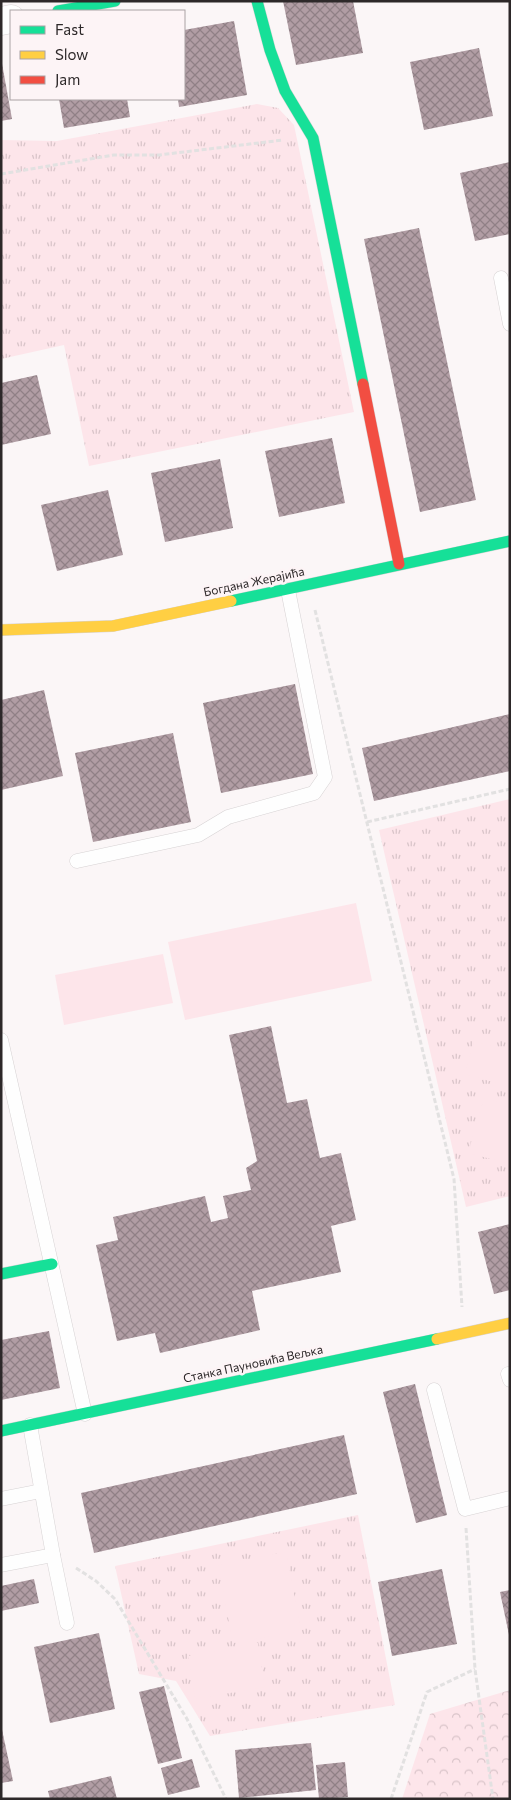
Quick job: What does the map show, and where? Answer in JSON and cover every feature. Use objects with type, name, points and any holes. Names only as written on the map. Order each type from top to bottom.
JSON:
[{"type":"street","points":[[64,10],[115,1]]},
{"type":"street","points":[[257,1],[270,50],[285,91],[313,138],[399,564]]},
{"type":"street","name":"Богдана Жерајића","points":[[1,630],[113,626],[510,541]]},
{"type":"street","points":[[1,1274],[52,1264]]},
{"type":"street","name":"Станка Пауновића Вељка","points":[[1,1431],[510,1324]]},
{"type":"lane","points":[[501,278],[510,324]]},
{"type":"lane","points":[[77,861],[198,835],[228,817],[314,793],[325,777],[288,590]]},
{"type":"lane","points":[[1,1040],[85,1414]]},
{"type":"lane","points":[[434,1390],[465,1509],[510,1498]]},
{"type":"lane","points":[[30,1425],[67,1623]]},
{"type":"lane","points":[[1,1499],[41,1492]]},
{"type":"lane","points":[[1,1565],[53,1555]]},
{"type":"path","points":[[1,174],[114,155],[159,155],[276,140],[313,138]]},
{"type":"path","points":[[308,585],[318,619],[454,1179],[464,1334]]},
{"type":"path","points":[[367,822],[510,789]]},
{"type":"path","points":[[465,1509],[475,1669],[493,1799]]},
{"type":"path","points":[[53,1555],[96,1581],[116,1599],[187,1718],[226,1799]]},
{"type":"path","points":[[391,1799],[427,1692],[475,1669]]},
{"type":"green space","points":[[257,104],[278,108],[294,125],[354,412],[89,466],[64,345],[1,359],[1,140],[57,141]]},
{"type":"green space","points":[[510,799],[510,1196],[466,1207],[379,830]]},
{"type":"green space","points":[[356,903],[372,981],[185,1020],[168,942]]},
{"type":"green space","points":[[163,954],[173,1003],[64,1025],[55,975]]},
{"type":"green space","points":[[474,1041],[510,1051],[510,1087],[465,1074]]},
{"type":"green space","points":[[484,1098],[510,1105],[510,1164],[468,1153]]},
{"type":"green space","points":[[358,1515],[395,1705],[210,1736],[176,1681],[139,1674],[115,1566]]},
{"type":"green space","points":[[286,1552],[301,1631],[233,1643],[218,1565]]},
{"type":"green space","points":[[258,1643],[265,1687],[195,1699],[188,1656]]},
{"type":"green space","points":[[510,1690],[510,1799],[402,1799],[430,1714]]},
{"type":"building","points":[[283,1],[353,1],[363,53],[296,65]]},
{"type":"building","points":[[234,21],[247,95],[179,107],[178,100],[185,100],[185,30]]},
{"type":"building","points":[[479,48],[493,116],[424,130],[410,62]]},
{"type":"building","points":[[1,58],[12,119],[1,121]]},
{"type":"building","points":[[59,100],[127,100],[130,117],[64,128]]},
{"type":"building","points":[[510,162],[510,234],[475,241],[460,173]]},
{"type":"building","points":[[419,228],[476,500],[420,512],[364,239]]},
{"type":"building","points":[[37,375],[51,434],[1,445],[1,383]]},
{"type":"building","points":[[332,438],[345,503],[279,517],[265,451]]},
{"type":"building","points":[[220,459],[233,528],[165,542],[151,473]]},
{"type":"building","points":[[108,490],[123,555],[57,571],[41,505]]},
{"type":"building","points":[[295,684],[313,774],[221,793],[203,703]]},
{"type":"building","points":[[44,690],[63,776],[1,790],[1,700]]},
{"type":"building","points":[[510,714],[510,771],[374,801],[362,748]]},
{"type":"building","points":[[173,733],[191,822],[93,842],[75,753]]},
{"type":"building","points":[[271,1026],[287,1103],[307,1099],[320,1158],[341,1153],[356,1220],[331,1226],[341,1272],[252,1291],[260,1330],[160,1353],[155,1333],[117,1341],[96,1245],[118,1240],[113,1217],[205,1196],[211,1222],[228,1218],[223,1196],[251,1190],[246,1168],[257,1161],[229,1035]]},
{"type":"building","points":[[510,1224],[510,1290],[494,1294],[478,1232]]},
{"type":"building","points":[[49,1331],[60,1388],[1,1400],[1,1340]]},
{"type":"building","points":[[415,1384],[447,1515],[416,1523],[383,1392]]},
{"type":"building","points":[[344,1435],[357,1494],[94,1553],[81,1493]]},
{"type":"building","points":[[442,1569],[457,1644],[392,1656],[378,1582]]},
{"type":"building","points":[[34,1579],[39,1603],[1,1611],[1,1586]]},
{"type":"building","points":[[510,1590],[510,1635],[509,1635],[500,1592]]},
{"type":"building","points":[[99,1633],[115,1709],[50,1723],[34,1647]]},
{"type":"building","points":[[164,1686],[182,1758],[158,1764],[139,1692]]},
{"type":"building","points":[[1,1725],[13,1781],[1,1783]]},
{"type":"building","points":[[311,1743],[316,1790],[239,1798],[235,1750]]},
{"type":"building","points":[[192,1759],[200,1787],[168,1795],[161,1768]]},
{"type":"building","points":[[345,1762],[348,1797],[319,1799],[316,1765]]},
{"type":"building","points":[[111,1776],[117,1799],[50,1799],[48,1791]]},
{"type":"traffic: fast","points":[[64,10],[115,1]]},
{"type":"traffic: fast","points":[[257,1],[270,50],[285,91],[313,138],[363,384]]},
{"type":"traffic: fast","points":[[231,601],[510,541]]},
{"type":"traffic: fast","points":[[1,1274],[52,1264]]},
{"type":"traffic: fast","points":[[1,1431],[437,1339]]},
{"type":"traffic: slow","points":[[1,630],[113,626],[231,601]]},
{"type":"traffic: slow","points":[[437,1339],[510,1323]]},
{"type":"traffic: jam","points":[[363,384],[399,564]]}]
